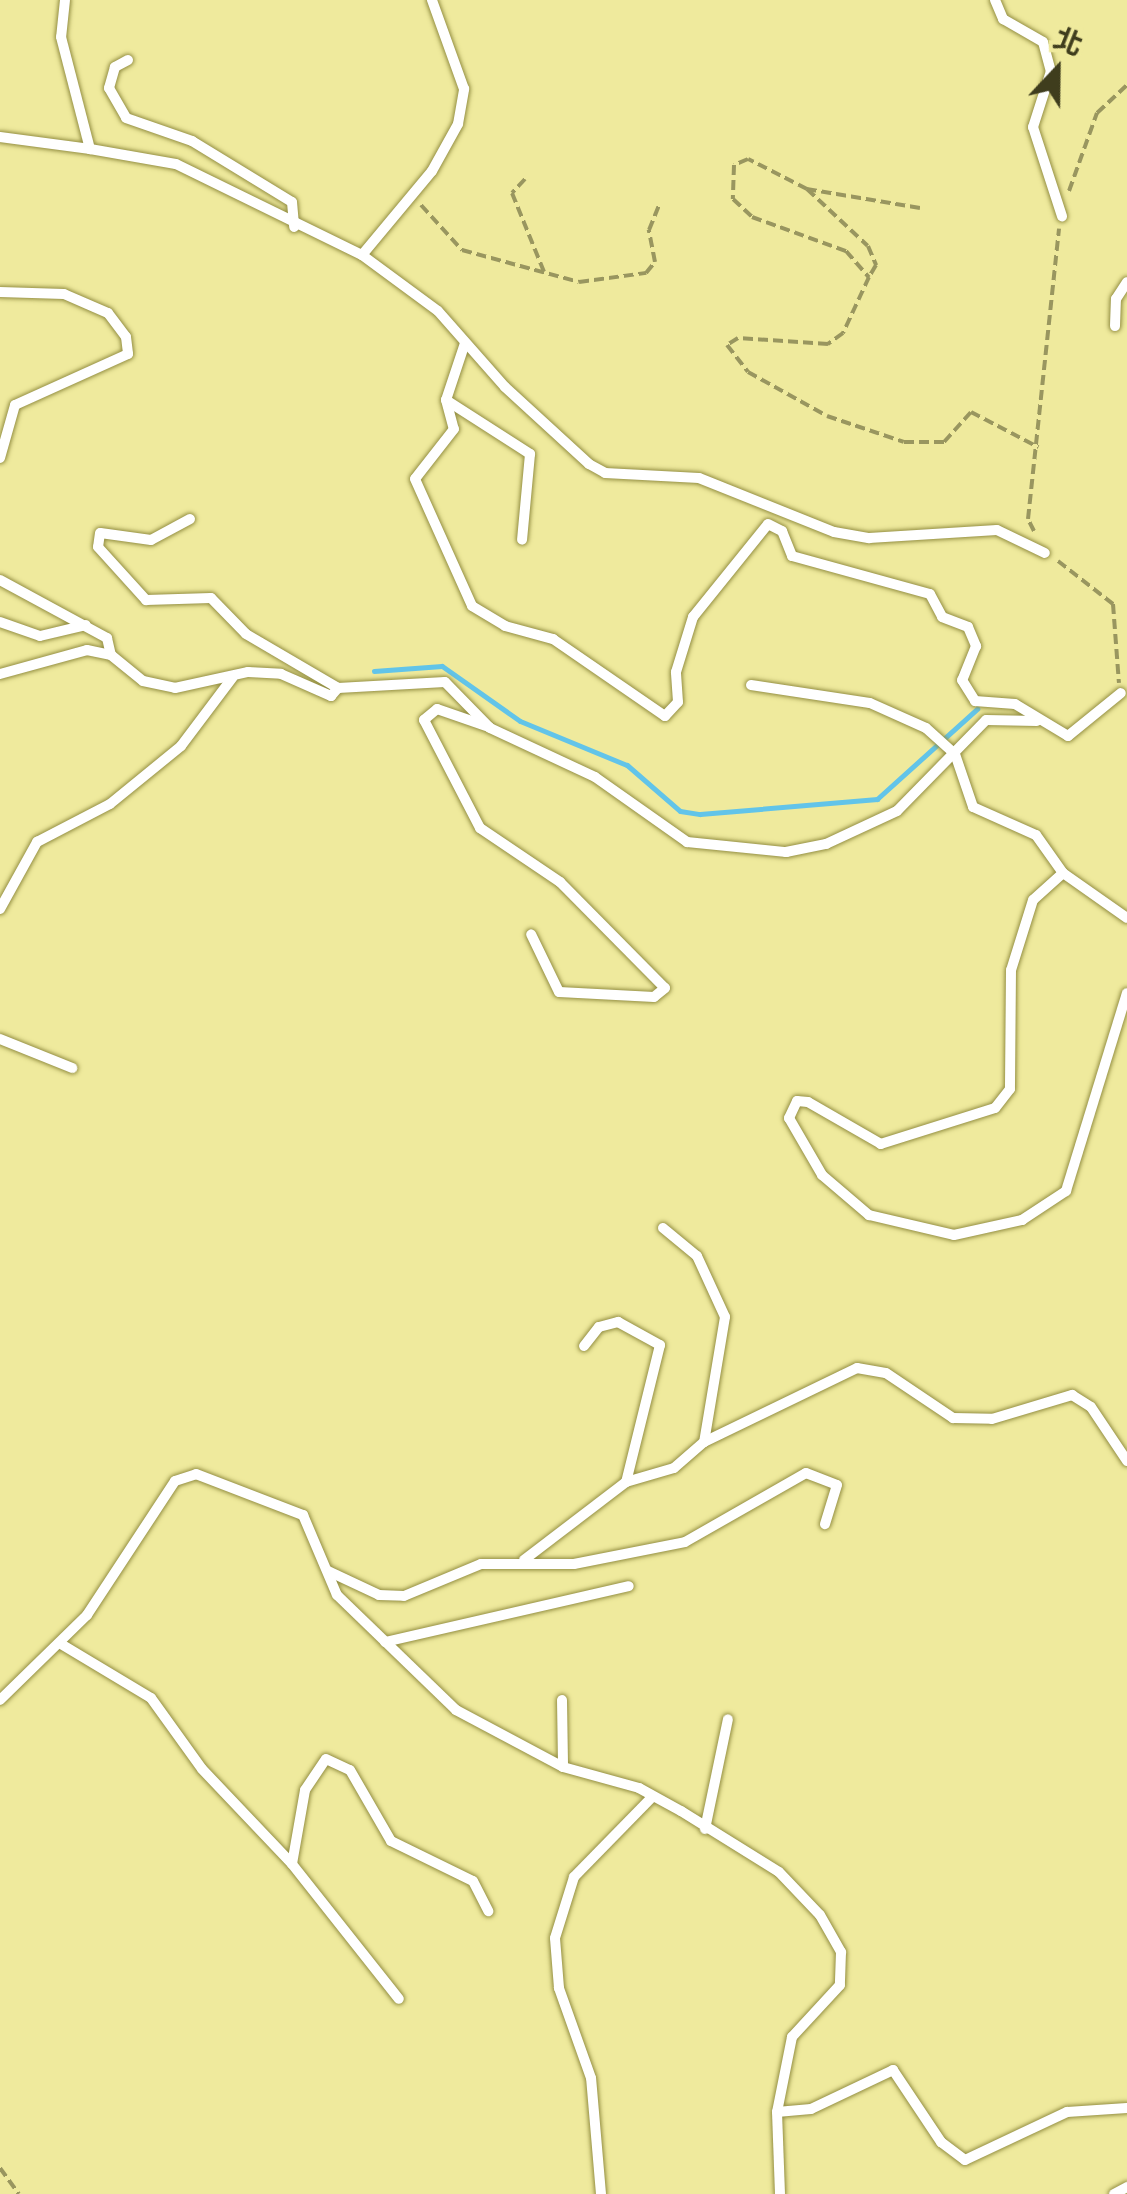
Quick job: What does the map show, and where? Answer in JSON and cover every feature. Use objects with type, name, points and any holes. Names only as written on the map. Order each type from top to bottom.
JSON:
[{"type":"lane","points":[[65,0],[61,37],[90,149]]},
{"type":"lane","points":[[362,256],[458,124],[464,89],[432,0]]},
{"type":"lane","points":[[995,0],[1003,19],[1043,42],[1051,71],[1033,126],[1062,216]]},
{"type":"lane","points":[[128,60],[115,67],[109,88],[126,118],[192,141],[292,202],[294,228]]},
{"type":"lane","points":[[0,138],[176,164],[294,228],[362,256],[438,311],[465,343],[605,472],[700,478],[834,532],[868,538],[996,530],[1045,553]]},
{"type":"lane","points":[[1115,326],[1116,299],[1127,282]]},
{"type":"lane","points":[[0,292],[64,294],[108,313],[126,336],[128,354],[15,405],[0,458]]},
{"type":"lane","points":[[465,343],[446,400],[454,430],[415,478],[472,606],[504,626],[553,639],[665,716],[678,702],[676,672],[694,617],[768,524],[782,532],[792,556],[922,588],[942,617],[968,627],[976,646],[962,680],[968,696],[1015,704],[1056,734],[1078,734],[1121,693]]},
{"type":"lane","points":[[446,400],[530,454],[522,540]]},
{"type":"lane","points":[[190,520],[151,540],[100,533],[98,547],[146,600],[211,598],[246,634],[338,688],[445,682],[490,728]]},
{"type":"lane","points":[[0,580],[86,624],[112,642],[111,656]]},
{"type":"lane","points":[[0,622],[40,636],[86,624]]},
{"type":"lane","points":[[0,674],[86,650],[111,656],[143,682],[176,688],[233,677],[281,674],[331,696],[338,688]]},
{"type":"lane","points":[[0,909],[37,842],[110,804],[180,746],[233,677]]},
{"type":"lane","points":[[751,685],[870,703],[926,728],[951,749],[973,807],[1036,835],[1063,874],[1127,918]]},
{"type":"lane","points":[[531,934],[560,992],[654,997],[665,988],[560,882],[480,828],[424,720],[437,708],[595,777],[687,842],[726,850],[826,844],[897,811],[966,733],[986,720],[1043,722]]},
{"type":"lane","points":[[1063,874],[1033,900],[1012,970],[1010,1088],[995,1108],[881,1144],[808,1102],[797,1101],[789,1118],[822,1175],[869,1215],[954,1234],[1022,1220],[1066,1191],[1127,993]]},
{"type":"lane","points":[[0,1039],[72,1068]]},
{"type":"lane","points":[[664,1228],[697,1256],[724,1316],[704,1442]]},
{"type":"lane","points":[[584,1346],[599,1326],[618,1322],[660,1345],[626,1482]]},
{"type":"lane","points":[[523,1561],[626,1482],[674,1468],[704,1442],[857,1368],[886,1373],[954,1418],[992,1418],[1072,1395],[1090,1407],[1127,1461]]},
{"type":"lane","points":[[327,1570],[379,1595],[404,1596],[481,1564],[574,1564],[685,1542],[806,1473],[838,1485],[825,1524]]},
{"type":"lane","points":[[0,1700],[61,1644],[175,1481],[196,1474],[303,1515],[337,1595],[456,1710],[564,1767],[639,1788],[650,1799],[779,1872],[841,1952],[840,1985],[792,2037],[776,2112],[780,2194]]},
{"type":"lane","points":[[385,1642],[629,1586]]},
{"type":"lane","points":[[61,1644],[150,1698],[202,1770],[292,1864],[399,1999]]},
{"type":"lane","points":[[562,1700],[564,1767]]},
{"type":"lane","points":[[705,1829],[728,1719]]},
{"type":"lane","points":[[292,1864],[305,1790],[326,1759],[350,1770],[391,1841],[473,1881],[488,1911]]},
{"type":"lane","points":[[600,2194],[591,2078],[559,1988],[555,1938],[574,1876],[650,1799]]},
{"type":"lane","points":[[776,2112],[811,2109],[893,2070],[941,2142],[965,2160],[1067,2112],[1127,2108]]},
{"type":"lane","points":[[1114,2194],[1127,2186]]},
{"type":"path","points":[[1121,693],[1113,604],[1045,553],[1028,519],[1062,216],[1084,138],[1127,84]]},
{"type":"path","points":[[869,278],[846,251],[752,217],[733,198],[734,165],[774,166],[807,189],[868,246],[876,264],[843,333],[828,344],[738,338],[727,345],[748,372],[827,416],[904,442],[944,442],[971,412],[1038,447]]},
{"type":"path","points":[[526,179],[512,194],[544,272]]},
{"type":"path","points":[[807,189],[920,208]]},
{"type":"path","points":[[412,190],[462,250],[579,282],[646,273],[655,262],[649,230],[659,205]]},
{"type":"path","points":[[0,2168],[19,2194]]},
{"type":"waterway","points":[[374,671],[442,666],[520,721],[627,765],[680,811],[700,814],[877,799],[977,709]]}]
